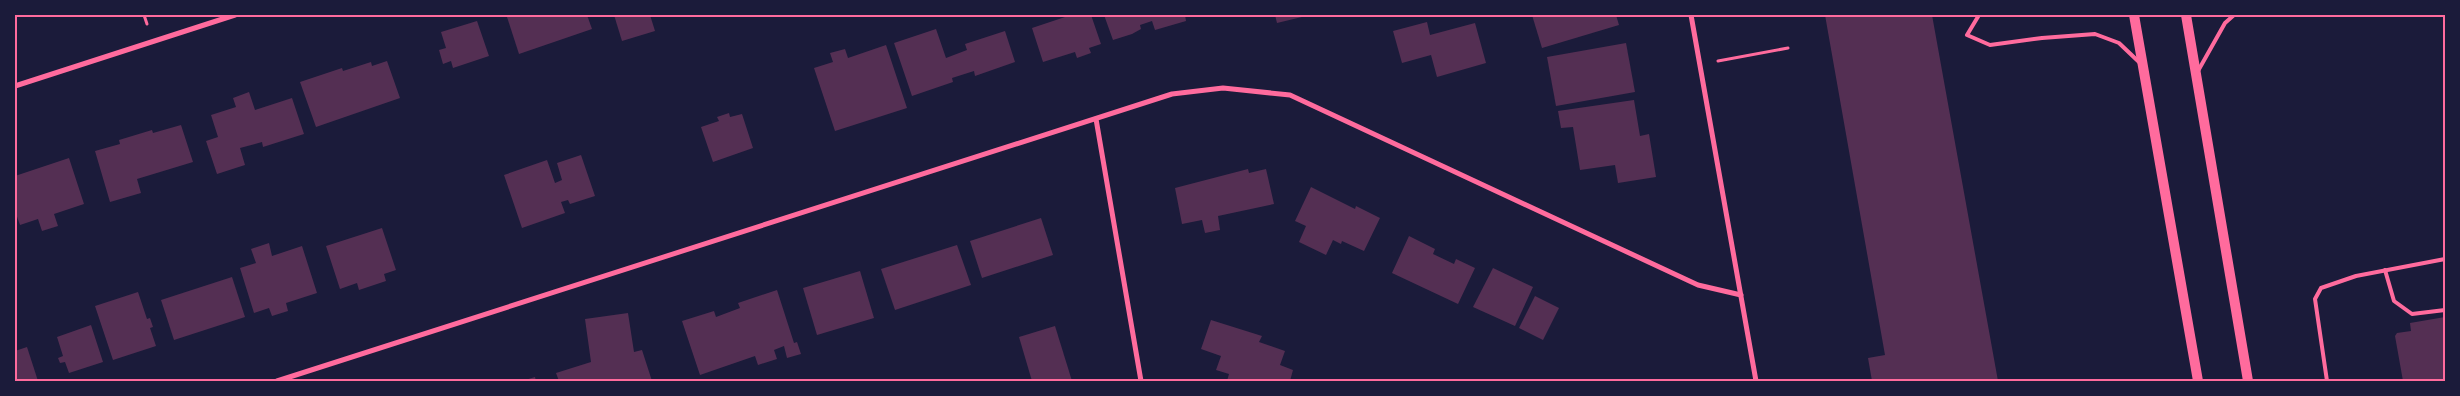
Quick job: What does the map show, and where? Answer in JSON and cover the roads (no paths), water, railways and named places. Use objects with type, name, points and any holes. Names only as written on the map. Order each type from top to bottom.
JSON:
[{"type":"main road","points":[[2134,15],[2198,381]]},
{"type":"main road","points":[[2186,15],[2248,381]]},
{"type":"street","points":[[15,86],[235,15]]},
{"type":"street","points":[[1691,15],[1756,381]]},
{"type":"street","points":[[277,381],[1172,94],[1224,88],[1290,95],[1698,284],[1741,295]]},
{"type":"street","points":[[1096,119],[1141,381]]},
{"type":"lane","points":[[1979,15],[1967,35],[1990,46],[2042,38],[2095,34],[2119,43],[2143,67]]},
{"type":"lane","points":[[2196,75],[2225,23],[2234,15]]},
{"type":"lane","points":[[2327,381],[2315,299],[2321,288],[2356,276],[2445,259]]},
{"type":"lane","points":[[2385,270],[2394,302],[2412,314],[2445,310]]}]
